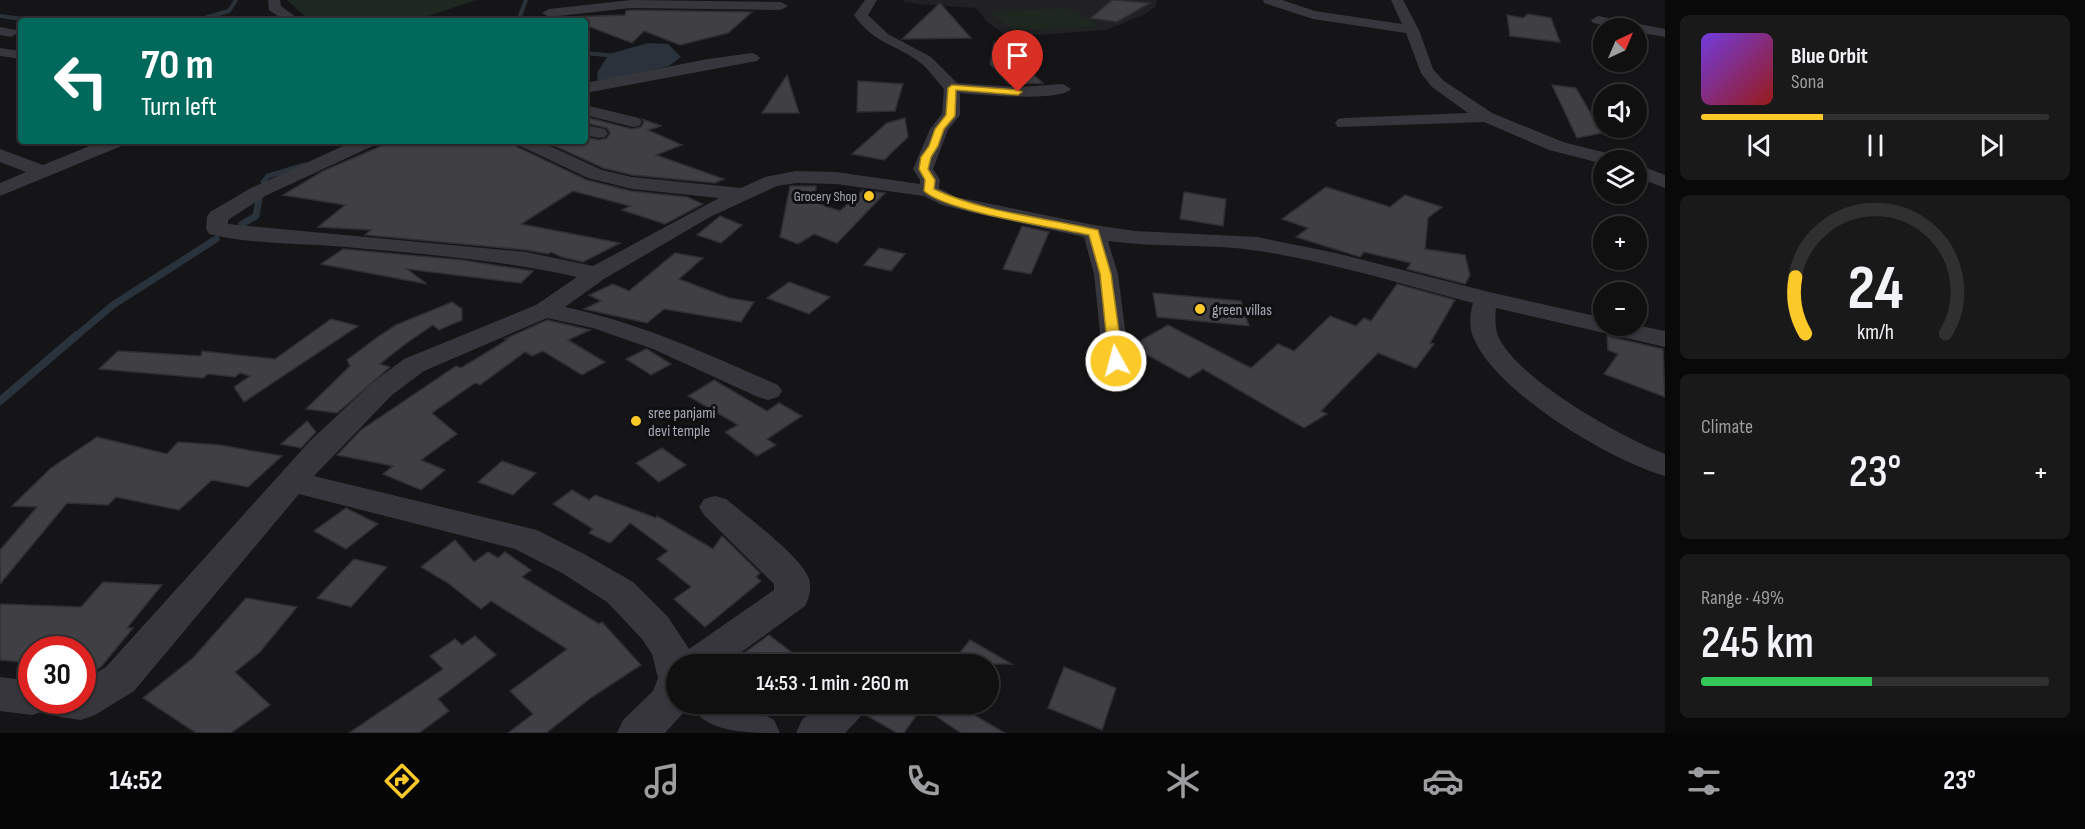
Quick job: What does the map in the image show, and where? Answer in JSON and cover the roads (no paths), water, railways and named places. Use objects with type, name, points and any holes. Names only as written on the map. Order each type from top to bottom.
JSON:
[{"type":"street","points":[[274,0],[274,7],[290,18]]},
{"type":"street","points":[[547,17],[561,0]]},
{"type":"street","points":[[871,0],[861,15],[870,28],[879,36],[928,62],[952,88],[1018,92],[1063,89]]},
{"type":"street","points":[[1269,0],[1313,15],[1412,30]]},
{"type":"street","points":[[1397,0],[1412,30],[1426,70],[1438,84],[1486,117],[1556,146],[1593,155]]},
{"type":"street","points":[[547,17],[631,4],[781,6]]},
{"type":"street","points":[[1647,30],[1665,33]]},
{"type":"street","points":[[0,52],[18,55]]},
{"type":"street","points":[[588,87],[708,64],[752,58]]},
{"type":"street","points":[[929,191],[930,180],[924,169],[926,157],[934,146],[939,129],[951,116],[952,88]]},
{"type":"street","points":[[588,111],[633,122]]},
{"type":"street","points":[[1344,123],[1486,117]]},
{"type":"street","points":[[0,190],[111,144]]},
{"type":"street","points":[[362,144],[258,192],[218,217],[217,230],[256,235],[344,240],[515,258],[596,274]]},
{"type":"street","points":[[530,144],[595,174],[632,183],[742,194]]},
{"type":"street","points":[[0,155],[42,172]]},
{"type":"street","points":[[1647,175],[1665,182]]},
{"type":"street","points":[[96,694],[120,679],[321,448],[382,389],[414,364],[545,310],[596,274],[665,233],[772,181],[796,177],[836,178],[929,191],[949,201],[981,209],[1094,232],[1135,238],[1257,244],[1336,260],[1487,299],[1665,339]]},
{"type":"street","points":[[1094,232],[1106,274],[1116,361]]},
{"type":"street","points":[[1487,299],[1482,321],[1486,338],[1516,375],[1556,406],[1619,447],[1665,466]]},
{"type":"street","points":[[545,310],[600,322],[662,343],[768,391]]},
{"type":"street","points":[[292,481],[525,539],[574,564],[620,592],[655,628],[671,654]]},
{"type":"street","points":[[712,654],[792,596],[792,580],[772,558],[715,507]]},
{"type":"street","points":[[0,694],[18,696]]},
{"type":"street","points":[[638,733],[666,704]]},
{"type":"street","points":[[726,714],[759,733]]},
{"type":"street","points":[[817,733],[837,714]]},
{"type":"waterway","points":[[204,18],[229,11],[236,0]]},
{"type":"waterway","points":[[519,18],[526,0]]},
{"type":"waterway","points":[[0,16],[18,18]]},
{"type":"waterway","points":[[588,53],[616,56]]},
{"type":"waterway","points":[[263,182],[268,176],[305,165]]},
{"type":"waterway","points":[[242,224],[256,216],[259,199]]},
{"type":"waterway","points":[[75,337],[113,305],[216,239]]},
{"type":"waterway","points":[[0,401],[77,335]]},
{"type":"place","name":"Grocery Shop","points":[[869,196]]},
{"type":"place","name":"green villas","points":[[1200,309]]},
{"type":"place","name":"sree panjami devi temple","points":[[636,421]]}]
